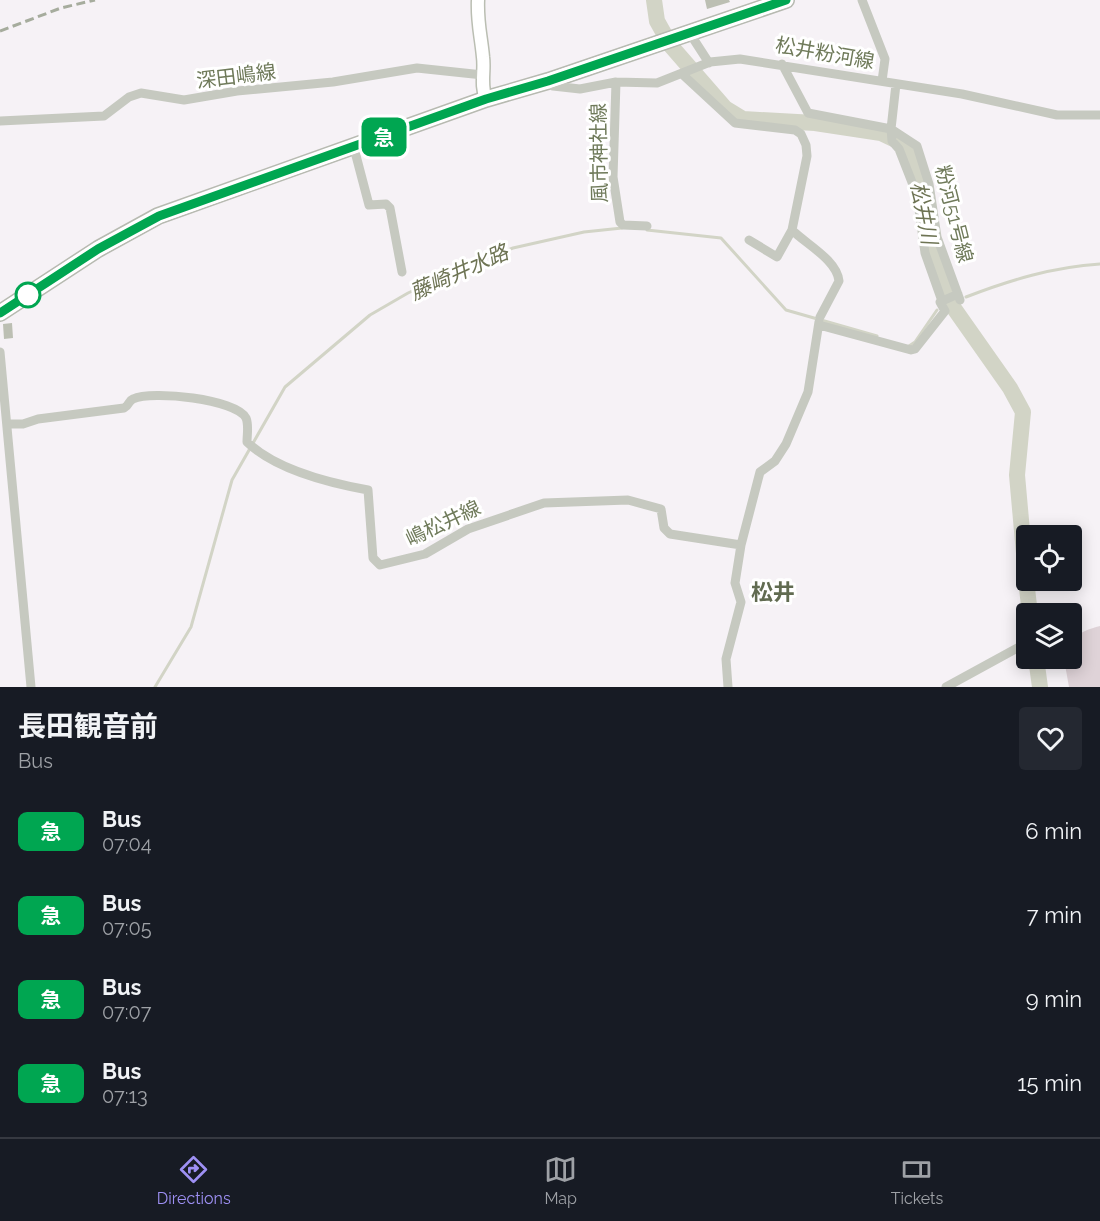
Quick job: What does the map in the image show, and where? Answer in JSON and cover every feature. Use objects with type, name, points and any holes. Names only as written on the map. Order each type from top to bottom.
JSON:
[{"type":"highway","points":[[0,313],[98,249],[159,216],[486,99],[548,81],[786,0]]},
{"type":"main road","points":[[478,0],[477,26],[483,57],[483,91],[486,99]]},
{"type":"street","points":[[862,0],[885,59],[882,81]]},
{"type":"street","points":[[686,33],[707,63]]},
{"type":"street","name":"松井粉河線","points":[[548,81],[553,86],[580,89],[616,82],[657,83],[707,63],[740,59],[962,94],[1057,115],[1100,115]]},
{"type":"street","points":[[782,64],[808,113],[891,130]]},
{"type":"street","name":"深田嶋線","points":[[0,121],[104,116],[129,97],[141,93],[184,100],[333,82],[417,68],[483,75]]},
{"type":"street","points":[[684,73],[735,123],[795,130],[801,134],[806,145],[807,156],[792,230],[777,257],[749,240]]},
{"type":"street","name":"風市神社線","points":[[616,82],[614,177],[620,222],[623,225],[647,226]]},
{"type":"street","points":[[820,321],[911,351],[945,311],[925,253],[917,195],[899,149],[892,141],[896,84]]},
{"type":"street","name":"粉河51号線","points":[[891,130],[917,146],[929,184],[938,237],[959,296],[941,302]]},
{"type":"street","points":[[354,147],[369,205],[386,204],[390,208],[402,272]]},
{"type":"street","points":[[728,687],[726,659],[741,602],[735,583],[741,545],[760,472],[766,465],[775,461],[786,444],[808,392],[820,321],[839,281],[839,276],[829,262],[792,230]]},
{"type":"street","points":[[0,352],[31,687]]},
{"type":"street","name":"嶋松井線","points":[[7,424],[23,424],[38,419],[124,408],[133,398],[171,396],[222,404],[236,410],[247,419],[252,446],[326,483],[368,490],[373,558],[380,565],[425,554],[468,529],[544,503],[628,500],[642,502],[661,509],[664,528],[670,534],[741,545]]},
{"type":"street","points":[[946,687],[1016,649]]},
{"type":"street","points":[[954,687],[968,675]]},
{"type":"shaded area","points":[[1100,626],[1100,687],[1069,687],[1066,669],[1082,669],[1082,632]]},
{"type":"building","points":[[705,0],[729,0],[730,2],[707,9]]},
{"type":"building","points":[[12,323],[13,338],[4,339],[3,324]]},
{"type":"waterway","name":"松井川","points":[[654,0],[657,21],[671,46],[725,108],[743,119],[815,123],[881,133],[902,143],[917,173],[932,254],[946,297],[1010,388],[1023,412],[1017,475],[1021,525]]},
{"type":"waterway","name":"藤崎井水路","points":[[155,687],[191,627],[232,480],[285,387],[370,315],[408,293],[475,262],[513,248],[584,232],[622,228]]},
{"type":"waterway","name":"藤崎井水路","points":[[647,230],[721,238],[786,310],[877,336]]},
{"type":"waterway","name":"藤崎井水路","points":[[966,297],[1032,275],[1100,264]]},
{"type":"waterway","name":"藤崎井水路","points":[[909,346],[915,342],[937,310]]},
{"type":"waterway","name":"松井川","points":[[1027,591],[1029,603]]},
{"type":"waterway","name":"松井川","points":[[1038,669],[1040,687]]},
{"type":"railway","points":[[0,31],[61,8],[95,0]]},
{"type":"bus line","name":"急","points":[[0,313],[98,249],[159,216],[215,194],[486,99],[548,81],[768,4],[786,0]]},
{"type":"district","name":"松井","points":[[773,592]]}]
